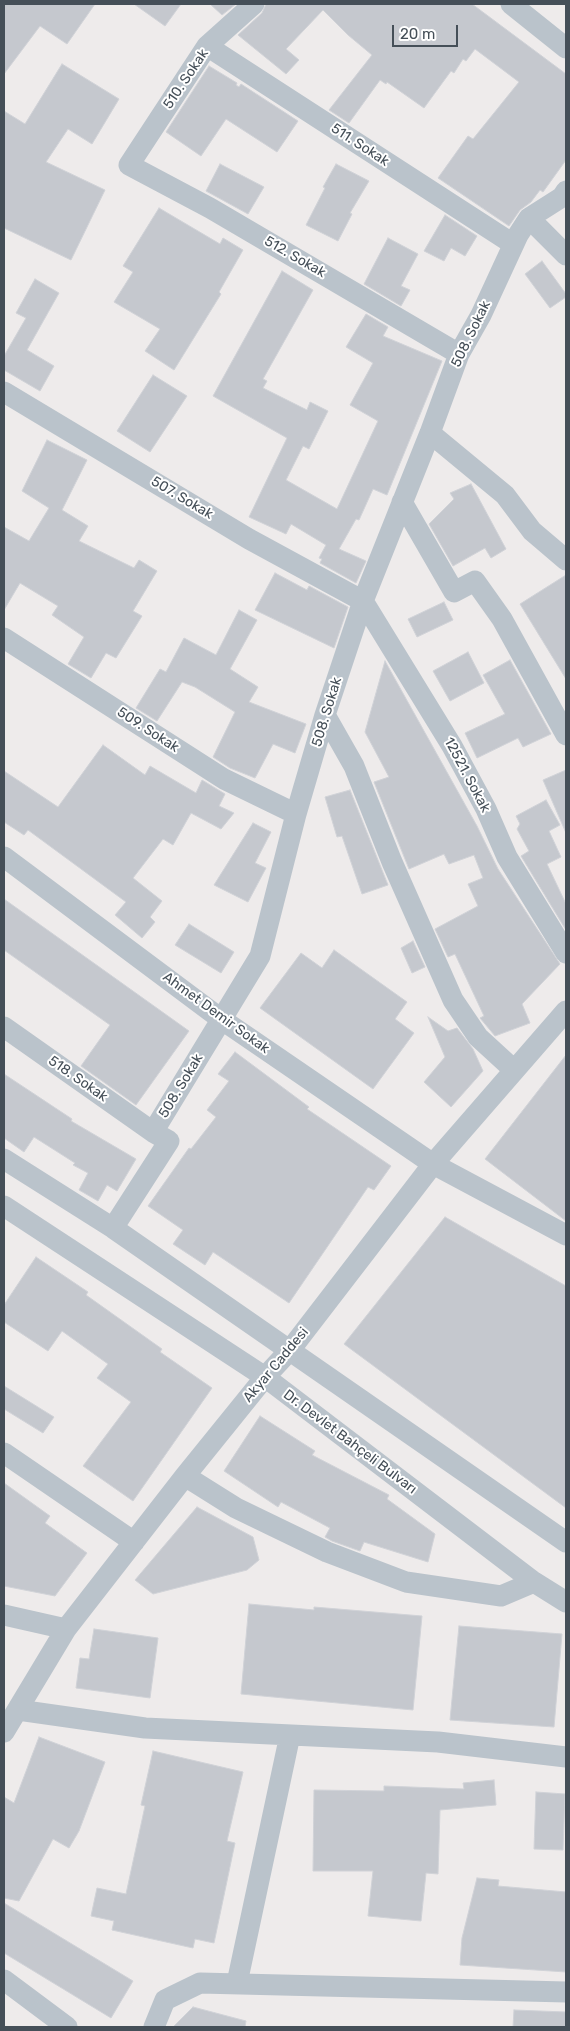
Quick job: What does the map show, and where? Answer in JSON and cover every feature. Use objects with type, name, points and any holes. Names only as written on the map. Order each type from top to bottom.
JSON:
[{"type":"street","name":"510. Sokak","points":[[129,165],[207,46],[254,4]]},
{"type":"street","points":[[511,4],[566,48]]},
{"type":"street","name":"511. Sokak","points":[[207,46],[513,244]]},
{"type":"street","name":"512. Sokak","points":[[129,165],[210,208],[459,354]]},
{"type":"street","name":"508. Sokak","points":[[113,1228],[169,1141],[153,1132],[260,956],[296,814],[325,715],[363,601],[430,433],[459,354],[481,315],[513,244],[529,218],[562,197],[566,191]]},
{"type":"street","points":[[529,218],[566,255]]},
{"type":"street","name":"507. Sokak","points":[[4,392],[249,539],[363,601]]},
{"type":"street","points":[[430,433],[505,495],[532,531],[566,560]]},
{"type":"street","points":[[402,502],[454,592],[475,582],[502,619],[566,735]]},
{"type":"street","name":"12521. Sokak","points":[[363,601],[452,746],[486,810],[507,857],[566,953]]},
{"type":"street","name":"509. Sokak","points":[[4,638],[224,779],[296,814]]},
{"type":"street","points":[[325,715],[354,766],[392,862],[453,1000],[478,1037],[514,1070]]},
{"type":"street","name":"Ahmet Demir Sokak","points":[[4,857],[221,1019],[433,1164],[566,1235]]},
{"type":"street","name":"Akyar Caddesi","points":[[4,1732],[66,1629],[185,1476],[265,1377],[290,1350],[433,1164],[566,1011]]},
{"type":"street","name":"518. Sokak","points":[[4,1027],[153,1132]]},
{"type":"street","points":[[4,1159],[113,1228],[566,1542]]},
{"type":"street","name":"Dr. Devlet Bahçeli Bulvarı","points":[[4,1206],[265,1377],[534,1582],[566,1602]]},
{"type":"street","points":[[4,1453],[134,1542]]},
{"type":"street","points":[[185,1476],[244,1512],[328,1552],[406,1582],[501,1596],[534,1582]]},
{"type":"street","points":[[4,1615],[66,1629]]},
{"type":"street","points":[[18,1710],[145,1728],[438,1742],[566,1757]]},
{"type":"street","points":[[236,1983],[290,1735]]},
{"type":"street","points":[[4,1980],[67,2027]]},
{"type":"street","points":[[154,2027],[165,2000],[200,1983],[566,1992]]},
{"type":"building","points":[[4,4],[95,4],[67,44],[40,26],[4,74]]},
{"type":"building","points":[[134,4],[181,4],[165,26]]},
{"type":"building","points":[[210,4],[236,4],[222,15]]},
{"type":"building","points":[[266,4],[472,4],[566,74],[566,160],[543,192],[540,190],[531,202],[520,210],[509,226],[438,178],[468,136],[473,139],[519,82],[475,49],[466,61],[463,59],[454,73],[451,71],[424,108],[387,82],[386,84],[380,80],[349,123],[329,110],[372,55],[348,35],[323,10],[286,49],[299,60],[286,74],[238,35],[262,13]]},
{"type":"building","points":[[62,64],[119,99],[92,144],[68,129],[46,162],[105,190],[71,260],[4,228],[4,111],[25,124]]},
{"type":"building","points":[[209,66],[237,83],[236,85],[239,87],[241,84],[298,121],[277,152],[226,119],[201,156],[166,132]]},
{"type":"building","points":[[220,164],[264,187],[248,214],[206,191]]},
{"type":"building","points":[[336,164],[369,181],[350,213],[352,214],[338,241],[306,225],[325,188],[323,187]]},
{"type":"building","points":[[159,208],[220,244],[223,238],[243,250],[219,292],[221,294],[174,370],[145,351],[160,329],[114,302],[133,272],[123,266]]},
{"type":"building","points":[[445,215],[477,236],[465,256],[451,248],[444,261],[424,251]]},
{"type":"building","points":[[388,238],[418,254],[401,286],[410,290],[401,306],[364,284]]},
{"type":"building","points":[[542,261],[566,294],[566,297],[550,308],[525,274]]},
{"type":"building","points":[[282,271],[313,290],[263,379],[267,381],[263,388],[307,410],[310,402],[328,411],[309,449],[303,446],[286,480],[337,509],[378,421],[350,405],[373,363],[346,347],[366,314],[388,327],[383,336],[442,361],[387,495],[373,489],[359,520],[356,519],[339,549],[366,561],[356,583],[320,563],[322,559],[319,558],[326,545],[291,524],[286,534],[249,517],[287,438],[213,396]]},
{"type":"building","points":[[35,279],[59,293],[27,350],[54,366],[40,391],[4,370],[4,356],[26,318],[16,313]]},
{"type":"building","points":[[153,375],[187,396],[150,452],[117,431]]},
{"type":"building","points":[[47,440],[87,460],[62,510],[88,526],[79,541],[134,568],[139,560],[157,571],[133,611],[142,616],[116,658],[106,653],[91,678],[68,664],[84,637],[52,615],[58,606],[20,583],[4,610],[4,527],[29,541],[49,508],[22,491]]},
{"type":"building","points":[[471,484],[506,549],[491,558],[485,548],[453,566],[429,524],[454,499],[450,493]]},
{"type":"building","points":[[275,573],[307,590],[309,586],[348,607],[334,648],[255,610]]},
{"type":"building","points":[[566,575],[566,679],[520,604]]},
{"type":"building","points":[[444,602],[453,620],[417,637],[408,619]]},
{"type":"building","points":[[239,610],[257,620],[230,669],[258,687],[249,702],[306,724],[295,753],[273,744],[255,778],[230,768],[213,757],[235,712],[195,687],[182,682],[157,721],[136,708],[160,669],[166,672],[184,638],[216,655]]},
{"type":"building","points":[[468,652],[484,683],[450,701],[433,671]]},
{"type":"building","points":[[510,660],[551,734],[523,747],[518,738],[477,758],[465,733],[505,714],[483,675]]},
{"type":"building","points":[[385,661],[477,826],[498,869],[560,964],[522,1004],[530,1023],[495,1036],[480,1018],[484,1016],[455,954],[448,957],[435,929],[478,906],[468,884],[483,878],[474,855],[449,864],[444,854],[409,869],[374,782],[389,777],[365,732]]},
{"type":"building","points":[[103,745],[145,775],[150,766],[196,793],[202,780],[225,794],[219,806],[234,813],[221,829],[191,813],[173,845],[163,839],[133,878],[162,901],[150,917],[155,922],[142,938],[115,915],[126,902],[28,830],[24,835],[4,822],[4,771],[58,807]]},
{"type":"building","points":[[566,770],[566,833],[543,780]]},
{"type":"building","points":[[350,790],[388,885],[362,894],[342,836],[337,837],[325,797]]},
{"type":"building","points":[[546,800],[560,825],[549,831],[561,857],[547,864],[566,904],[566,930],[521,856],[529,851],[517,829],[520,824],[516,816]]},
{"type":"building","points":[[253,823],[271,832],[255,863],[266,868],[248,902],[214,885]]},
{"type":"building","points":[[4,899],[189,1031],[136,1105],[81,1066],[110,1025],[4,950]]},
{"type":"building","points":[[189,924],[234,952],[221,973],[175,945]]},
{"type":"building","points":[[413,941],[425,967],[412,973],[401,948]]},
{"type":"building","points":[[334,950],[407,1002],[395,1019],[414,1033],[373,1089],[260,1008],[301,953],[322,968]]},
{"type":"building","points":[[428,1017],[448,1031],[457,1028],[473,1049],[483,1071],[451,1107],[424,1082],[445,1057]]},
{"type":"building","points":[[235,1052],[309,1107],[307,1109],[391,1166],[374,1190],[368,1187],[289,1303],[213,1252],[205,1265],[173,1244],[183,1230],[148,1206],[189,1148],[191,1149],[216,1117],[207,1110],[229,1081],[218,1074]]},
{"type":"building","points":[[566,1055],[566,1221],[485,1159]]},
{"type":"building","points":[[4,1074],[72,1119],[71,1121],[136,1159],[117,1191],[107,1185],[98,1201],[79,1190],[88,1173],[73,1165],[75,1163],[34,1137],[24,1152],[4,1138]]},
{"type":"building","points":[[445,1217],[566,1286],[566,1508],[344,1344]]},
{"type":"building","points":[[36,1257],[88,1292],[86,1295],[162,1349],[160,1352],[212,1388],[133,1501],[83,1466],[131,1402],[97,1378],[108,1364],[62,1331],[48,1351],[4,1322],[4,1305]]},
{"type":"building","points":[[4,1386],[54,1417],[43,1433],[4,1409]]},
{"type":"building","points":[[260,1416],[315,1451],[312,1455],[389,1495],[387,1499],[435,1534],[428,1562],[364,1542],[360,1551],[332,1541],[325,1537],[330,1528],[281,1502],[278,1507],[224,1471]]},
{"type":"building","points":[[4,1483],[50,1516],[45,1523],[87,1553],[55,1596],[4,1586]]},
{"type":"building","points":[[197,1507],[253,1537],[259,1560],[247,1570],[153,1594],[135,1580]]},
{"type":"building","points":[[249,1604],[314,1610],[314,1607],[422,1616],[413,1710],[241,1694]]},
{"type":"building","points":[[459,1626],[562,1634],[554,1727],[450,1720]]},
{"type":"building","points":[[94,1629],[158,1638],[150,1698],[76,1688],[80,1658],[89,1659]]},
{"type":"building","points":[[39,1737],[105,1762],[79,1831],[69,1848],[53,1839],[19,1901],[4,1898],[4,1797],[14,1803]]},
{"type":"building","points":[[153,1751],[243,1772],[227,1841],[235,1843],[214,1943],[195,1939],[193,1948],[112,1930],[114,1921],[91,1916],[97,1888],[126,1894],[145,1806],[141,1805]]},
{"type":"building","points":[[494,1780],[496,1805],[440,1810],[438,1874],[426,1873],[421,1921],[368,1916],[373,1871],[313,1871],[314,1790],[384,1791],[384,1786],[464,1789],[463,1783]]},
{"type":"building","points":[[536,1792],[565,1794],[563,1850],[534,1849]]},
{"type":"building","points":[[477,1878],[499,1880],[498,1886],[566,1892],[566,1972],[460,1965],[462,1938]]},
{"type":"building","points":[[4,1903],[133,1981],[111,2018],[4,1953]]},
{"type":"building","points":[[193,2007],[246,2021],[245,2027],[173,2027]]},
{"type":"building","points":[[514,2010],[566,2012],[566,2027],[513,2027]]}]
